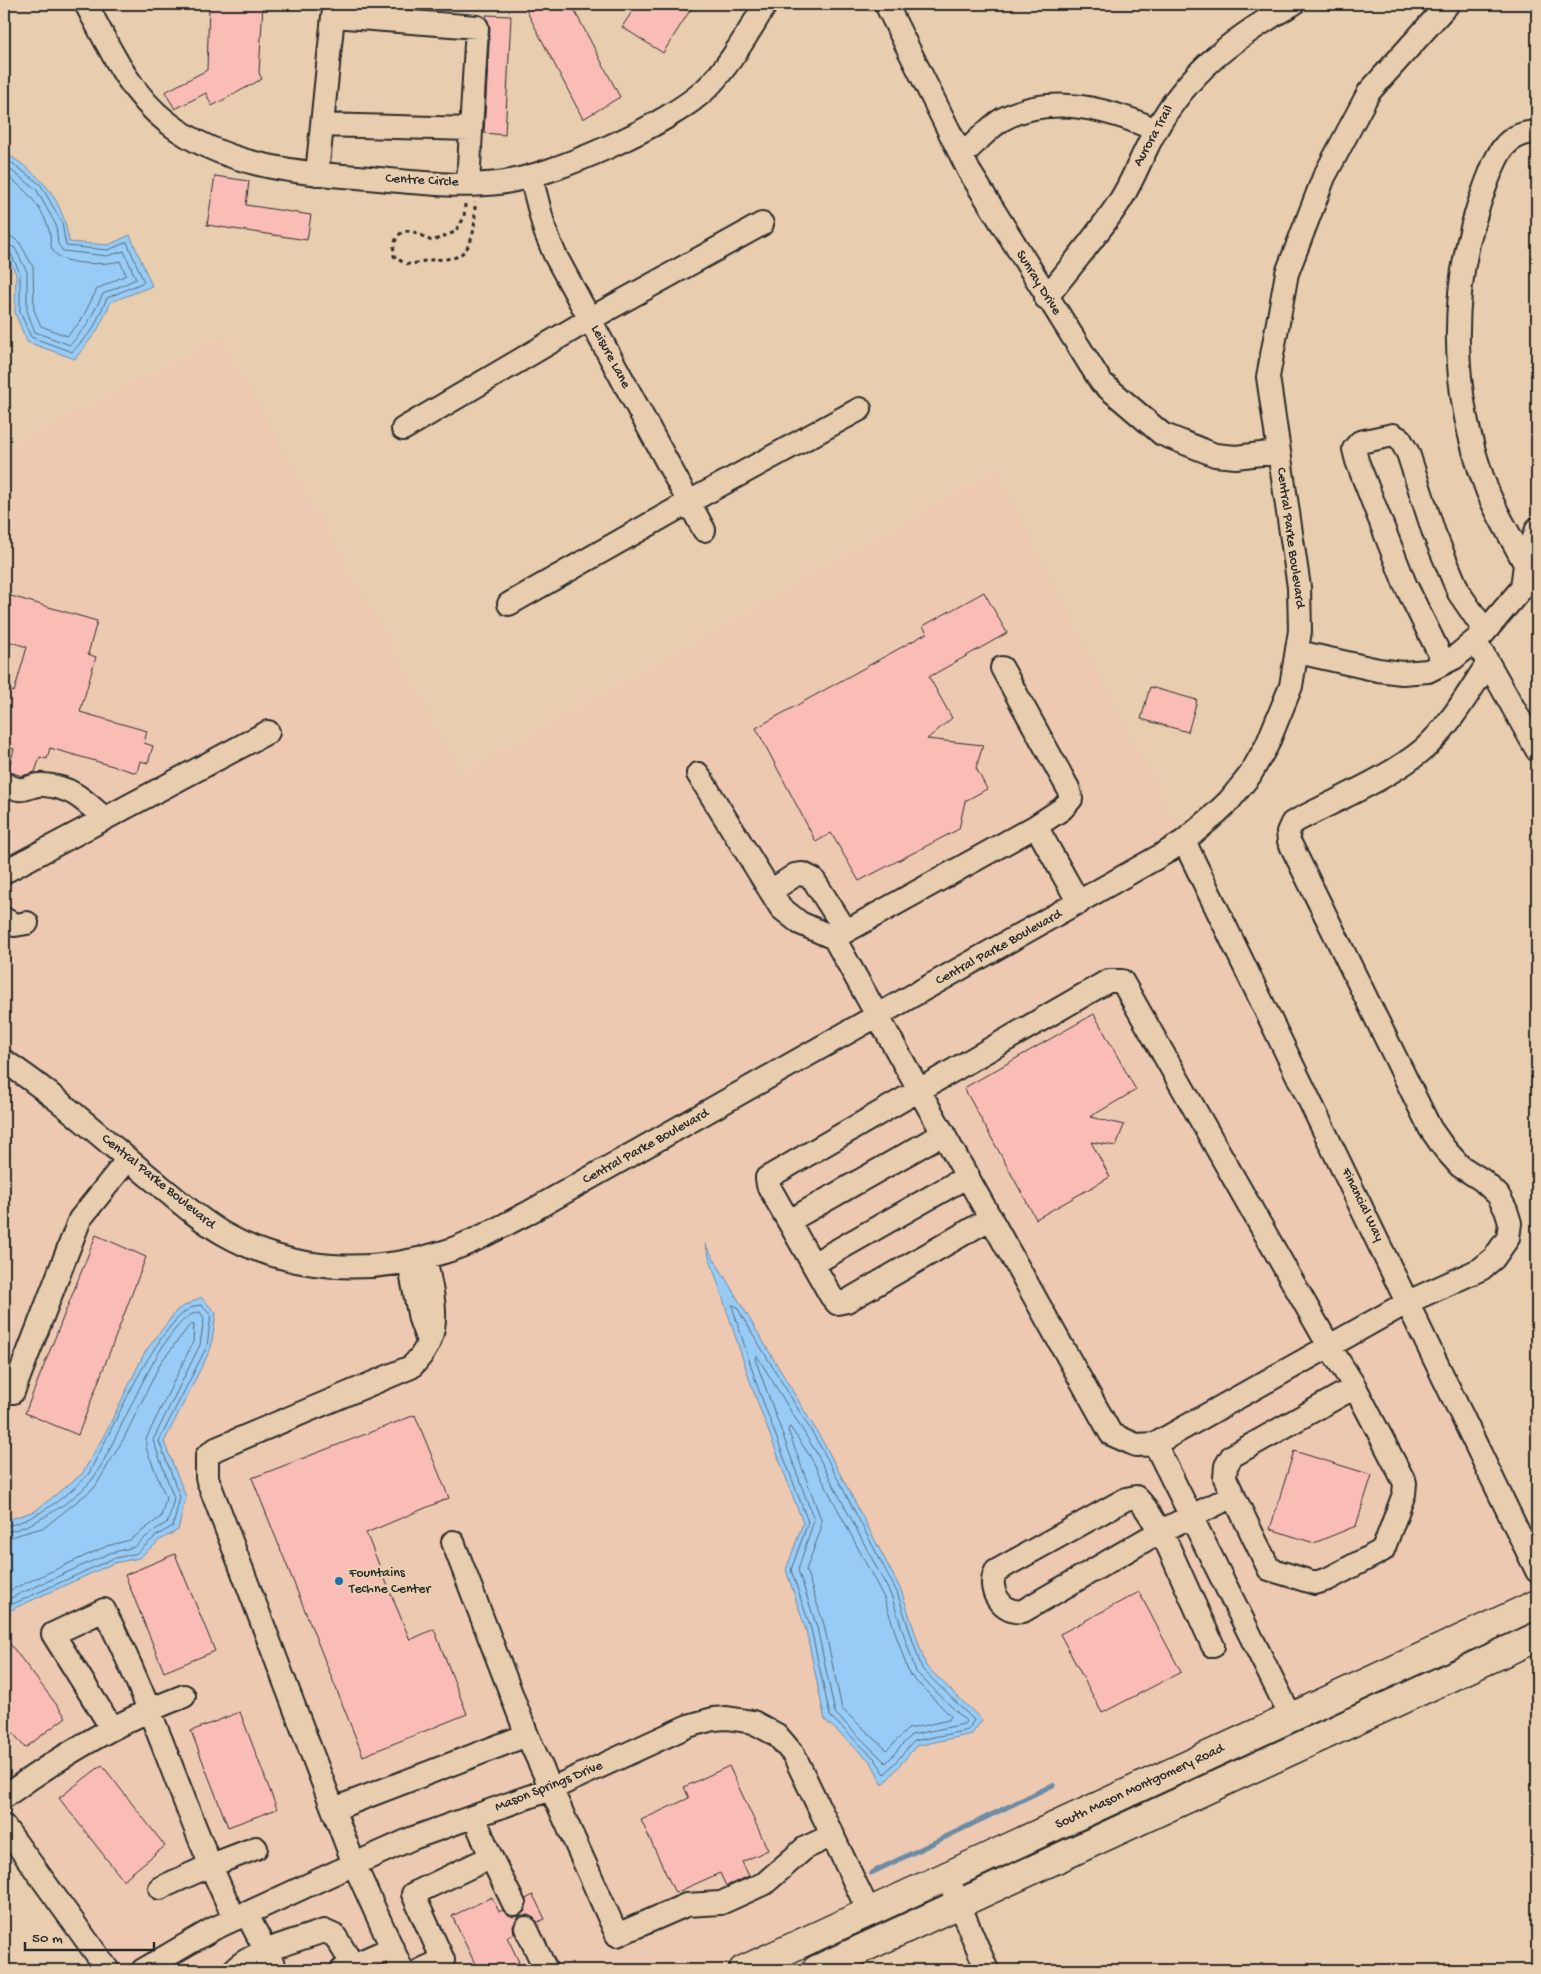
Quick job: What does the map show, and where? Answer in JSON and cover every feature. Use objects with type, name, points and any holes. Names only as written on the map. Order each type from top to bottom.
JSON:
[{"type":"main road","name":"South Mason Montgomery Road","points":[[743,1970],[1537,1604]]},
{"type":"main road","points":[[816,1970],[1537,1637]]},
{"type":"street","name":"Centre Circle","points":[[86,4],[132,84],[165,121],[186,136],[220,152],[281,169],[473,191],[559,168],[618,142],[685,106],[713,81],[766,4]]},
{"type":"street","name":"Sunray Drive","points":[[886,4],[970,171],[1046,298],[1101,382],[1162,434],[1215,456],[1236,457],[1278,452]]},
{"type":"street","name":"Aurora Trail","points":[[1046,298],[1119,203],[1156,130],[1176,97],[1198,72],[1227,46],[1293,4]]},
{"type":"street","name":"Central Parke Boulevard","points":[[4,1061],[23,1074],[192,1213],[224,1234],[259,1250],[283,1258],[320,1265],[358,1267],[417,1260],[469,1242],[526,1214],[1079,903],[1184,841],[1229,801],[1250,775],[1280,716],[1291,686],[1298,652],[1300,631],[1299,587],[1268,377],[1286,273],[1324,177],[1369,92],[1448,4]]},
{"type":"street","points":[[317,174],[330,10],[477,27],[471,129],[473,191]]},
{"type":"street","points":[[962,155],[1002,120],[1033,108],[1065,104],[1129,118],[1156,130]]},
{"type":"street","points":[[322,125],[471,129]]},
{"type":"street","points":[[1298,652],[1378,670],[1402,673],[1428,671],[1454,658],[1481,636],[1529,589],[1525,564],[1487,491],[1468,430],[1457,360],[1459,288],[1477,208],[1498,152],[1511,139],[1527,132],[1537,132]]},
{"type":"street","name":"Leisure Lane","points":[[531,177],[545,231],[590,319],[704,530]]},
{"type":"street","points":[[403,429],[590,319],[762,224]]},
{"type":"street","points":[[509,604],[688,502],[860,409]]},
{"type":"street","points":[[1444,663],[1405,584],[1357,461],[1354,448],[1360,442],[1392,435],[1400,439],[1404,445],[1434,533],[1459,593],[1481,636],[1488,663],[1537,750]]},
{"type":"street","points":[[1525,564],[1537,529]]},
{"type":"street","points":[[771,891],[795,876],[803,874],[812,879],[879,1016],[1111,1434],[1136,1445],[1155,1444],[1408,1302],[1481,1269],[1503,1248],[1508,1238],[1510,1223],[1498,1195],[1482,1180],[1460,1166],[1430,1128],[1289,841],[1288,832],[1292,822],[1395,769],[1425,748],[1451,720],[1488,663]]},
{"type":"street","points":[[698,774],[781,908],[800,923],[840,934],[1036,826],[1062,809],[1071,799],[1068,788],[1002,668]]},
{"type":"street","points":[[4,872],[268,732]]},
{"type":"street","points":[[4,783],[12,788],[26,790],[43,784],[79,794],[104,818]]},
{"type":"street","points":[[1036,826],[1079,903]]},
{"type":"street","name":"Financial Way","points":[[1184,841],[1537,1571]]},
{"type":"street","points":[[4,919],[15,925],[27,923]]},
{"type":"street","points":[[991,1218],[847,1301],[837,1302],[768,1185],[767,1178],[1108,981],[1122,980],[1329,1346],[1356,1387],[1405,1483],[1404,1494],[1383,1550],[1328,1579],[1315,1583],[1269,1569],[1225,1478],[1226,1466],[1232,1456],[1356,1387]]},
{"type":"street","points":[[789,1221],[944,1133]]},
{"type":"street","points":[[4,1390],[13,1392],[80,1219],[128,1159]]},
{"type":"street","points":[[813,1264],[968,1176]]},
{"type":"street","points":[[402,1970],[354,1864],[207,1478],[207,1456],[216,1449],[411,1367],[421,1357],[428,1341],[420,1319],[417,1260]]},
{"type":"street","points":[[1155,1444],[1291,1717]]},
{"type":"street","points":[[1213,1646],[1159,1532],[1143,1504],[1136,1497],[1126,1499],[996,1571],[991,1580],[992,1588],[1006,1609],[1013,1613],[1023,1611],[1159,1532],[1233,1496]]},
{"type":"street","points":[[454,1542],[527,1735],[617,1935],[686,1905],[721,1903],[765,1884],[805,1848],[834,1835]]},
{"type":"street","points":[[111,1727],[54,1634],[104,1610],[121,1642],[149,1709],[209,1866],[271,1961]]},
{"type":"street","points":[[4,1797],[34,1774],[111,1727],[149,1709],[184,1696]]},
{"type":"street","name":"Mason Springs Drive","points":[[143,1970],[167,1954],[240,1916],[413,1838],[551,1789],[688,1726],[713,1719],[740,1718],[765,1727],[786,1744],[813,1790],[869,1912]]},
{"type":"street","points":[[334,1809],[527,1735]]},
{"type":"street","points":[[474,1817],[514,1904]]},
{"type":"street","points":[[4,1826],[108,1970]]},
{"type":"street","points":[[160,1888],[256,1848]]},
{"type":"street","points":[[421,1970],[444,1965],[413,1894],[491,1857]]},
{"type":"street","points":[[947,1876],[987,1970]]},
{"type":"street","points":[[526,1928],[544,1969]]},
{"type":"street","points":[[234,1970],[271,1961],[324,1931],[335,1936],[348,1968],[392,1948]]},
{"type":"path","points":[[473,191],[474,230],[469,245],[457,257],[428,260],[411,266],[401,262],[394,256],[393,247],[396,238],[404,232],[413,232],[432,241],[455,232],[462,223],[464,204],[473,191]]},
{"type":"shaded area","points":[[220,336],[461,773],[996,470],[1184,841],[1537,1571],[1537,1604],[743,1970],[108,1970],[4,1826],[4,449]]},
{"type":"water","points":[[4,152],[29,170],[48,189],[61,212],[69,242],[108,245],[130,235],[152,286],[111,302],[97,331],[75,359],[27,342],[15,313],[16,274],[4,250]]},
{"type":"water","points":[[705,1244],[826,1447],[901,1590],[926,1666],[982,1720],[972,1734],[916,1746],[883,1785],[871,1762],[825,1720],[806,1630],[786,1570],[803,1523],[753,1390]]},
{"type":"water","points":[[201,1297],[216,1313],[211,1348],[164,1442],[186,1497],[178,1530],[160,1540],[139,1558],[114,1563],[4,1613],[4,1521],[35,1511],[82,1474],[107,1430],[145,1352],[177,1310]]},
{"type":"building","points":[[209,4],[263,4],[259,73],[262,79],[212,106],[206,93],[175,109],[165,92],[207,70]]},
{"type":"building","points":[[523,4],[571,4],[620,97],[583,119]]},
{"type":"building","points":[[637,4],[694,4],[663,53],[622,27]]},
{"type":"building","points":[[486,15],[511,16],[505,135],[484,133],[490,28]]},
{"type":"building","points":[[215,176],[249,181],[246,205],[311,215],[307,240],[207,225]]},
{"type":"building","points":[[984,592],[1007,633],[929,677],[952,718],[927,739],[983,745],[976,768],[987,789],[965,801],[959,829],[859,881],[831,833],[816,842],[756,728],[927,633],[923,626]]},
{"type":"building","points":[[4,594],[97,621],[88,654],[96,657],[80,712],[147,731],[144,743],[153,746],[148,763],[140,761],[137,773],[50,748],[47,759],[40,757],[35,772],[22,776],[8,771],[14,749],[6,747],[9,736],[4,734],[4,688],[14,692],[27,647],[4,640]]},
{"type":"building","points":[[1150,687],[1197,700],[1188,732],[1141,719]]},
{"type":"building","points":[[1094,1014],[1136,1090],[1090,1117],[1124,1125],[1116,1146],[1091,1142],[1110,1177],[1036,1219],[964,1088]]},
{"type":"building","points":[[96,1235],[146,1257],[78,1435],[25,1413]]},
{"type":"building","name":"Fountains Techne Center","points":[[415,1415],[449,1498],[366,1533],[410,1640],[434,1629],[467,1714],[363,1756],[252,1478]]},
{"type":"building","points":[[1294,1451],[1372,1475],[1356,1526],[1314,1543],[1270,1529]]},
{"type":"building","points":[[175,1554],[215,1651],[164,1672],[125,1575]]},
{"type":"building","points":[[1139,1592],[1181,1672],[1102,1713],[1060,1634]]},
{"type":"building","points":[[4,1636],[66,1717],[25,1748],[4,1721]]},
{"type":"building","points":[[240,1712],[277,1809],[228,1827],[191,1731]]},
{"type":"building","points":[[102,1765],[165,1846],[123,1880],[59,1798]]},
{"type":"building","points":[[729,1766],[768,1850],[742,1862],[749,1876],[726,1886],[720,1873],[675,1893],[641,1820],[689,1798],[684,1787]]},
{"type":"building","points":[[533,1895],[545,1919],[538,1922],[528,1915],[520,1916],[513,1926],[514,1934],[507,1937],[519,1962],[501,1970],[478,1970],[452,1916],[492,1897],[499,1912],[502,1910],[513,1917],[519,1916],[525,1911],[526,1899]]},
{"type":"waterway","points":[[871,1873],[1053,1785]]},
{"type":"place","name":"Fountains Techne Center","points":[[339,1581]]}]
